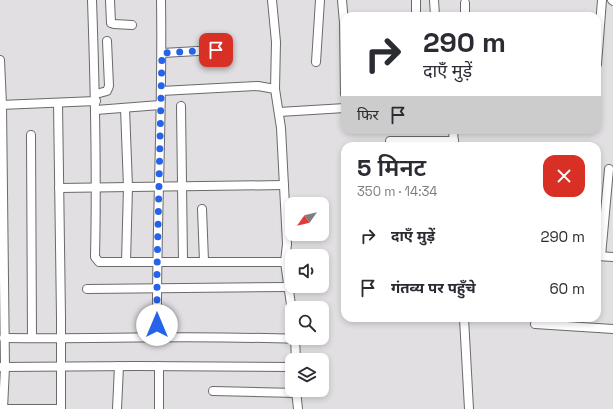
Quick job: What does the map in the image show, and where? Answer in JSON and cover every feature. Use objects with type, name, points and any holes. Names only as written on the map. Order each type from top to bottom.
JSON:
[{"type":"street","points":[[92,0],[96,98],[97,187],[95,257],[99,262],[285,262]]},
{"type":"street","points":[[110,0],[111,23],[132,25]]},
{"type":"street","points":[[157,337],[158,186],[162,53],[161,0]]},
{"type":"street","points":[[272,0],[276,42],[274,89],[281,128],[286,249]]},
{"type":"street","points":[[316,62],[320,0]]},
{"type":"street","points":[[342,0],[343,12]]},
{"type":"street","points":[[416,0],[416,12]]},
{"type":"street","points":[[434,0],[435,12]]},
{"type":"street","points":[[601,13],[602,0]]},
{"type":"street","points":[[465,3],[465,12]]},
{"type":"street","points":[[1,105],[58,103],[96,98],[107,90],[109,86],[108,42]]},
{"type":"street","points":[[162,53],[216,50]]},
{"type":"street","points":[[0,60],[2,328],[4,338],[2,367],[3,409]]},
{"type":"street","points":[[161,91],[258,86],[274,89]]},
{"type":"street","points":[[0,409],[60,409],[61,338],[58,103]]},
{"type":"street","points":[[96,110],[160,105]]},
{"type":"street","points":[[181,106],[182,261]]},
{"type":"street","points":[[125,108],[128,187],[126,262]]},
{"type":"street","points":[[279,112],[341,108]]},
{"type":"street","points":[[31,135],[32,338]]},
{"type":"street","points":[[390,141],[422,142]]},
{"type":"street","points":[[601,239],[609,169]]},
{"type":"street","points":[[59,188],[284,185]]},
{"type":"street","points":[[202,209],[204,261]]},
{"type":"street","points":[[601,256],[613,257]]},
{"type":"street","points":[[87,289],[285,287]]},
{"type":"street","points":[[464,322],[469,409]]},
{"type":"street","points":[[535,324],[613,330]]},
{"type":"street","points":[[4,338],[157,337],[285,339]]},
{"type":"street","points":[[117,409],[119,366]]},
{"type":"street","points":[[159,366],[159,409]]},
{"type":"street","points":[[2,367],[285,367]]},
{"type":"street","points":[[213,391],[285,392]]},
{"type":"street","points":[[297,397],[298,409]]},
{"type":"route","points":[[157,325],[162,53],[216,50]]}]
